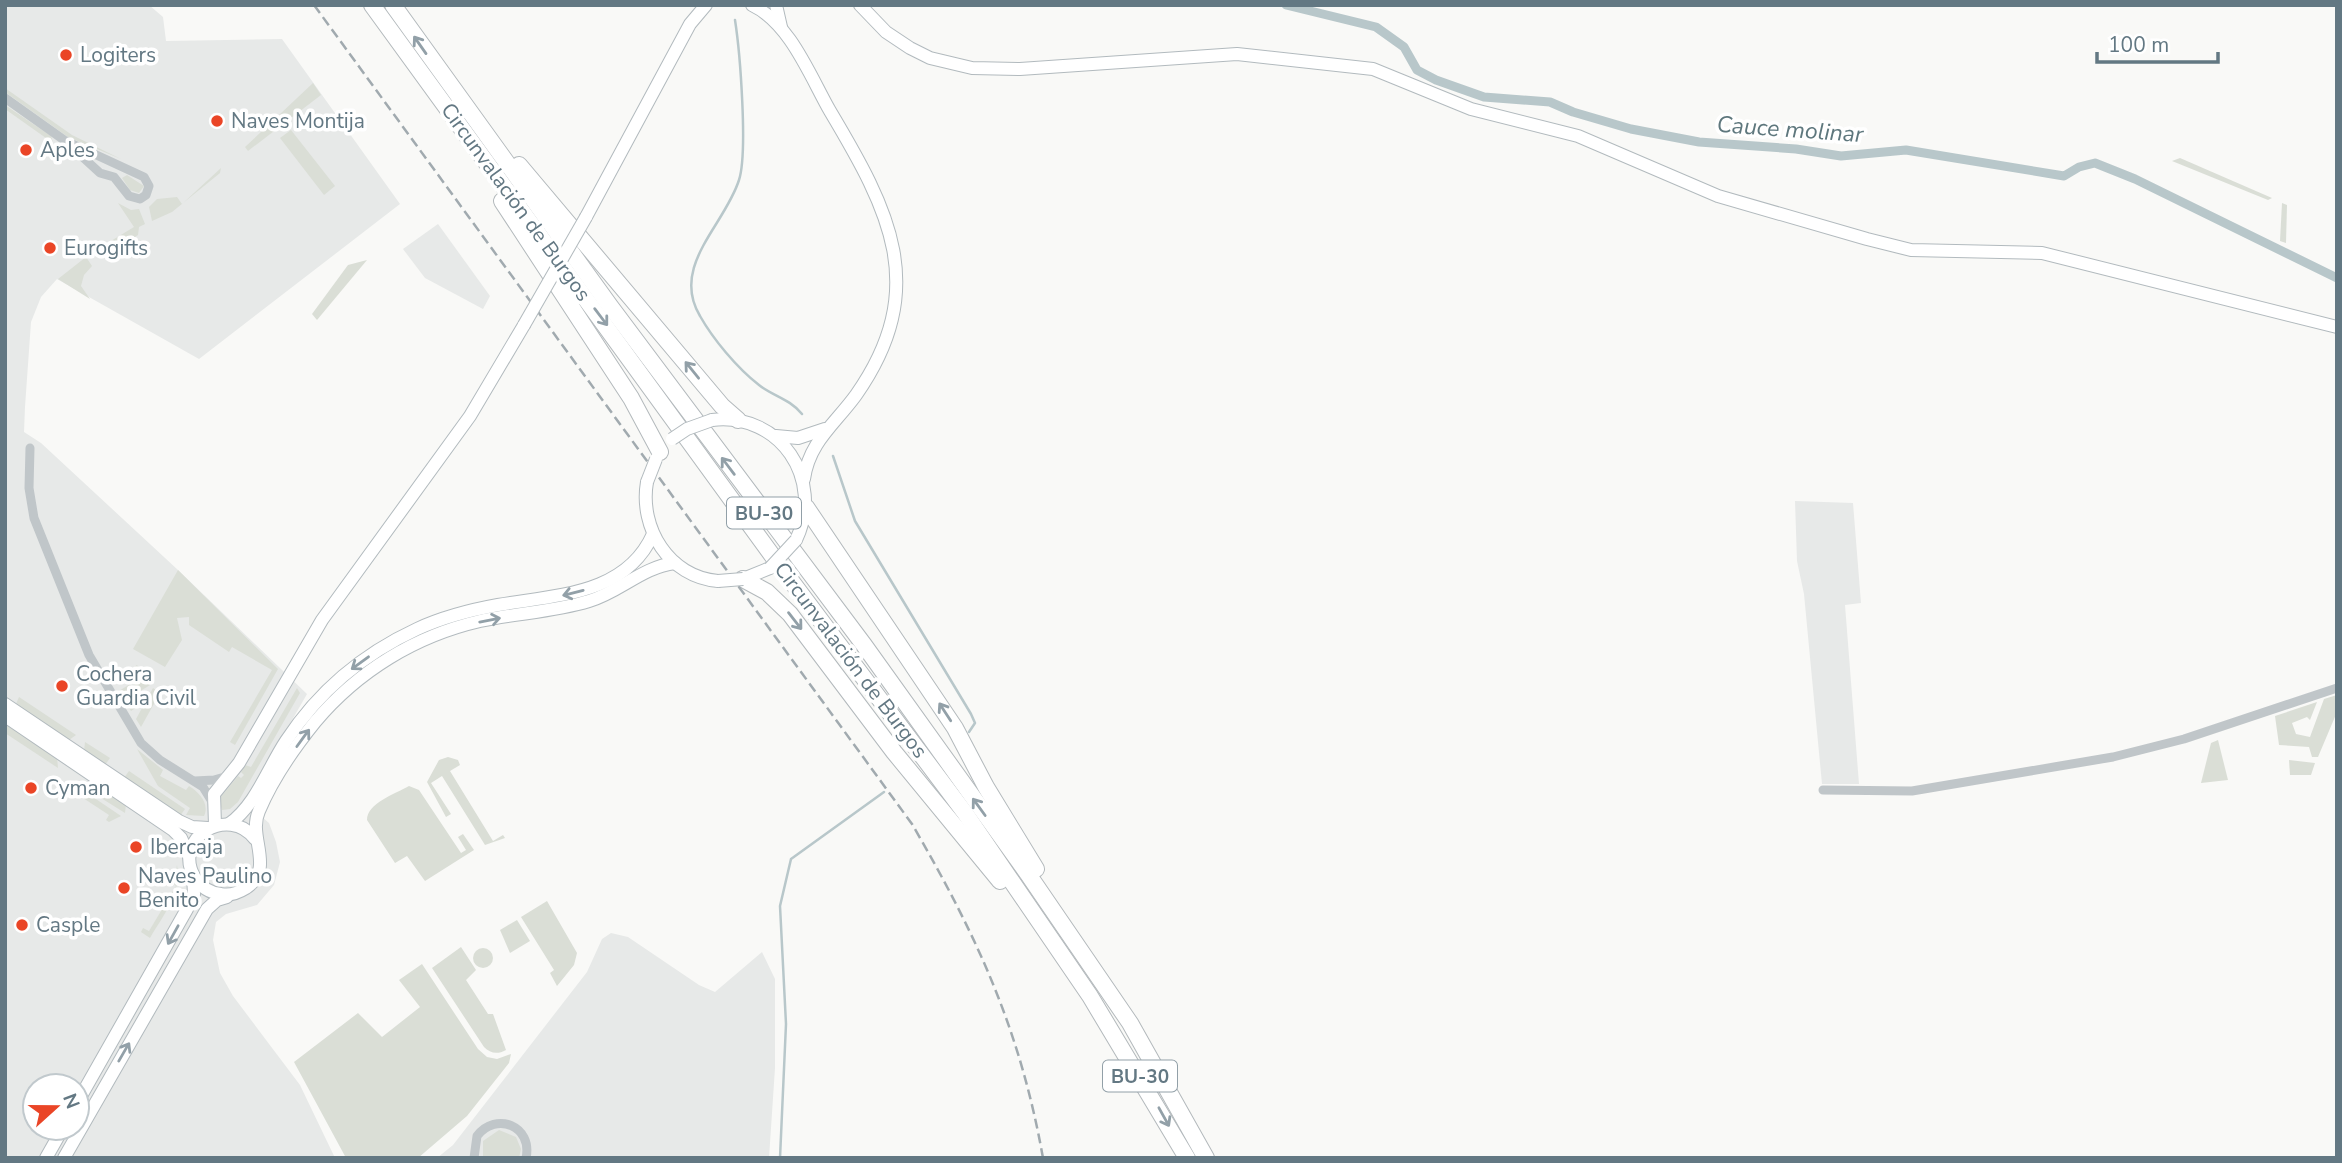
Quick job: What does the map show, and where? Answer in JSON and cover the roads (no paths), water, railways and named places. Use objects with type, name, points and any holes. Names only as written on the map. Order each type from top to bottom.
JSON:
[{"type":"highway","name":"Circunvalación de Burgos","points":[[372,5],[774,558],[937,774],[1090,996],[1187,1158]]},
{"type":"highway","name":"Circunvalación de Burgos","points":[[393,5],[702,431],[864,645],[1130,1023],[1206,1158]]},
{"type":"highway","points":[[438,70],[722,406],[738,420]]},
{"type":"highway","points":[[420,72],[445,118],[631,398],[658,455]]},
{"type":"highway","points":[[806,507],[955,728],[986,787],[1130,1023]]},
{"type":"highway","points":[[743,579],[767,592],[790,614],[894,752],[1090,996]]},
{"type":"main road","points":[[190,859],[196,839],[211,826],[211,800],[230,775],[318,628],[463,427],[524,325],[586,217],[690,24],[697,5]]},
{"type":"main road","points":[[690,24],[706,5]]},
{"type":"main road","points":[[752,5],[762,10],[782,30],[864,168],[883,207],[896,261],[892,319],[881,352],[869,376],[832,426],[811,450],[804,479],[806,507],[796,540],[785,556],[770,568],[743,579],[718,581],[699,577],[675,563],[663,552],[653,534],[645,509],[647,482],[658,455],[672,439],[687,429],[712,420],[738,420],[776,436],[798,438],[832,426]]},
{"type":"main road","points":[[776,5],[782,30]]},
{"type":"main road","points":[[860,5],[886,33],[910,48],[930,58],[972,68],[1020,69],[1237,54],[1373,69],[1471,109],[1578,136],[1717,196],[1867,239],[1920,251],[2042,253],[2337,327]]},
{"type":"main road","points":[[776,436],[793,456],[804,479]]},
{"type":"main road","points":[[229,824],[239,817],[302,718],[331,686],[362,661],[393,641],[437,620],[477,609],[575,593],[609,581],[635,564],[645,552],[653,534]]},
{"type":"main road","points":[[64,1158],[206,909],[218,900],[248,887],[261,867],[261,853],[254,829],[257,814],[293,751],[333,702],[374,667],[410,646],[449,630],[587,602],[614,592],[649,569],[675,563]]},
{"type":"main road","points":[[5,704],[179,821],[191,827],[229,824],[243,828],[256,839]]},
{"type":"main road","points":[[5,716],[173,830],[185,844],[190,859],[195,886],[192,900],[91,1078]]},
{"type":"main road","points":[[192,872],[200,884],[211,892],[224,895],[238,893]]},
{"type":"main road","points":[[46,1158],[55,1142]]},
{"type":"street","points":[[5,98],[64,140],[100,173],[114,177],[129,196],[140,199],[146,195],[149,186],[144,177],[64,140]]},
{"type":"street","points":[[114,177],[120,174],[121,168]]},
{"type":"street","points":[[30,448],[29,488],[34,518],[89,655],[141,743],[160,760],[194,781],[211,800]]},
{"type":"street","points":[[1823,790],[1912,791],[2113,757],[2184,739],[2337,688]]},
{"type":"street","points":[[194,781],[214,780],[230,775]]},
{"type":"street","points":[[474,1158],[477,1136],[488,1125],[497,1122],[513,1125],[520,1130],[528,1146],[526,1158]]},
{"type":"waterway","name":"Cauce molinar","points":[[1286,5],[1376,27],[1404,47],[1417,70],[1436,80],[1484,97],[1550,102],[1573,112],[1631,129],[1699,142],[1796,149],[1841,156],[1906,150],[2064,176],[2079,167],[2095,163],[2135,179],[2337,278]]},
{"type":"waterway","points":[[735,20],[742,102],[742,166],[732,197],[695,263],[691,280],[692,298],[705,325],[734,362],[759,385],[802,414]]},
{"type":"waterway","points":[[833,456],[855,521],[971,714],[975,723],[969,732]]},
{"type":"waterway","points":[[780,1158],[786,1024],[780,906],[791,859],[884,792]]},
{"type":"railway","points":[[314,5],[912,824],[957,905],[1009,1025],[1022,1067],[1043,1158]]},
{"type":"place","name":"Logiters","points":[[66,55]]},
{"type":"place","name":"Naves Montija","points":[[217,121]]},
{"type":"place","name":"Aples","points":[[26,150]]},
{"type":"place","name":"Eurogifts","points":[[50,248]]},
{"type":"place","name":"Cochera Guardia Civil","points":[[62,686]]},
{"type":"place","name":"Cyman","points":[[31,788]]},
{"type":"place","name":"Ibercaja","points":[[136,847]]},
{"type":"place","name":"Naves Paulino Benito","points":[[124,888]]},
{"type":"place","name":"Casple","points":[[22,925]]}]
